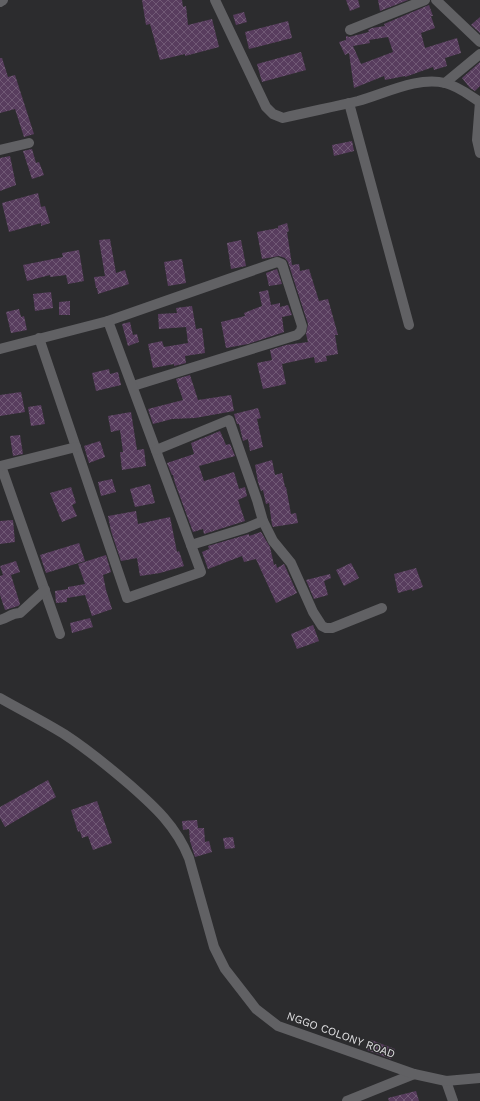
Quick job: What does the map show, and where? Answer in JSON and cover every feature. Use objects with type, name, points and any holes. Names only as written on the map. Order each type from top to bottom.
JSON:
[{"type":"street","points":[[215,0],[266,107],[273,114],[283,118],[349,103],[406,86],[427,82],[445,83],[461,90],[480,102],[477,140],[480,153]]},
{"type":"street","points":[[350,30],[425,0]]},
{"type":"street","points":[[436,0],[480,42]]},
{"type":"street","points":[[445,83],[480,54]]},
{"type":"street","points":[[349,103],[409,325]]},
{"type":"street","points":[[0,150],[29,143]]},
{"type":"street","points":[[0,348],[108,321],[277,262],[282,264],[302,326],[301,331],[297,335],[133,386]]},
{"type":"street","points":[[39,338],[127,598],[201,572],[108,321]]},
{"type":"street","points":[[156,450],[229,420],[263,521],[273,541],[291,563],[313,612],[322,626],[332,628],[382,608]]},
{"type":"street","points":[[60,634],[1,466],[76,446]]},
{"type":"street","points":[[192,545],[263,521]]},
{"type":"street","points":[[0,620],[7,618],[13,613],[20,613],[45,590]]},
{"type":"street","name":"NGGO COLONY ROAD","points":[[0,698],[64,735],[113,770],[156,808],[174,828],[184,844],[189,858],[214,947],[225,969],[256,1009],[278,1026],[414,1074],[446,1081],[480,1078]]},
{"type":"street","points":[[347,1101],[414,1074]]},
{"type":"street","points":[[446,1081],[453,1101]]},
{"type":"building","points":[[142,0],[182,0],[183,7],[186,6],[188,25],[212,19],[219,47],[185,56],[185,54],[160,60],[150,24],[146,25]]},
{"type":"building","points":[[346,0],[358,0],[360,7],[350,11]]},
{"type":"building","points":[[378,0],[408,0],[380,11]]},
{"type":"building","points":[[429,5],[435,28],[421,33],[425,48],[457,38],[461,53],[445,58],[447,66],[434,70],[433,67],[405,77],[385,80],[384,76],[354,88],[349,53],[345,55],[339,42],[346,40],[346,36],[349,37],[369,32],[368,30],[372,28],[385,26],[384,24]],"holes":[[[388,37],[393,52],[361,64],[353,46],[370,43],[369,40]]]},
{"type":"building","points":[[244,12],[247,22],[236,25],[233,15]]},
{"type":"building","points":[[480,17],[480,33],[471,25]]},
{"type":"building","points":[[288,21],[292,38],[249,49],[245,32]]},
{"type":"building","points":[[301,52],[306,70],[262,82],[257,64]]},
{"type":"building","points":[[0,58],[2,58],[8,77],[15,75],[34,134],[24,137],[15,109],[0,113]]},
{"type":"building","points":[[480,62],[480,86],[475,91],[470,88],[462,78]]},
{"type":"building","points":[[352,141],[354,151],[334,156],[332,145]]},
{"type":"building","points":[[32,149],[36,163],[39,162],[44,175],[32,179],[23,151]]},
{"type":"building","points":[[10,156],[16,185],[0,191],[0,158]]},
{"type":"building","points":[[38,193],[41,207],[45,206],[50,223],[41,226],[41,223],[9,232],[2,203]]},
{"type":"building","points":[[287,223],[292,265],[299,264],[300,271],[309,269],[319,301],[328,299],[338,335],[335,335],[338,354],[326,356],[327,361],[315,363],[314,357],[282,364],[286,384],[263,389],[257,363],[272,360],[270,350],[286,345],[308,342],[306,334],[308,324],[288,262],[285,258],[279,256],[262,259],[257,232],[278,228],[278,226]]},
{"type":"building","points":[[110,239],[116,273],[125,270],[129,284],[98,294],[94,277],[105,276],[99,240]]},
{"type":"building","points":[[241,240],[246,266],[231,269],[227,243]]},
{"type":"building","points":[[79,250],[84,281],[68,284],[66,275],[50,277],[50,275],[27,281],[23,265],[63,257],[62,253]]},
{"type":"building","points":[[182,259],[186,283],[168,286],[164,262]]},
{"type":"building","points":[[277,269],[282,284],[269,286],[266,273]]},
{"type":"building","points":[[268,290],[271,305],[280,303],[280,307],[288,305],[292,315],[282,317],[284,332],[248,344],[226,348],[221,322],[245,316],[244,313],[262,306],[259,292]]},
{"type":"building","points":[[51,292],[53,308],[35,311],[33,294]]},
{"type":"building","points":[[70,301],[70,315],[59,315],[59,302]]},
{"type":"building","points":[[192,306],[196,329],[202,328],[205,353],[185,356],[186,363],[153,368],[148,344],[162,341],[164,347],[188,343],[186,327],[159,329],[158,314],[177,313],[176,308]]},
{"type":"building","points":[[19,309],[21,317],[24,316],[27,330],[11,333],[6,312]]},
{"type":"building","points":[[130,322],[133,335],[137,334],[139,342],[128,346],[122,324]]},
{"type":"building","points":[[109,369],[110,374],[118,372],[121,385],[96,391],[92,373]]},
{"type":"building","points":[[190,375],[198,400],[231,395],[234,411],[195,418],[172,419],[153,424],[148,409],[183,400],[176,379]]},
{"type":"building","points":[[21,392],[25,412],[0,416],[0,395]]},
{"type":"building","points":[[41,405],[45,424],[31,426],[28,407]]},
{"type":"building","points":[[258,408],[261,418],[257,419],[263,447],[250,451],[248,439],[243,441],[239,424],[237,424],[234,414]]},
{"type":"building","points":[[131,412],[137,450],[144,449],[146,466],[122,470],[120,452],[123,452],[120,430],[111,432],[108,416]]},
{"type":"building","points":[[220,431],[226,445],[230,444],[235,456],[199,466],[204,481],[234,472],[239,489],[245,487],[247,496],[238,500],[245,521],[204,534],[203,529],[193,532],[173,475],[167,463],[194,454],[191,443]]},
{"type":"building","points":[[20,435],[23,454],[13,456],[10,436]]},
{"type":"building","points":[[100,441],[105,457],[89,463],[84,446]]},
{"type":"building","points":[[272,460],[275,475],[282,473],[291,514],[296,513],[298,523],[273,527],[272,525],[269,503],[266,504],[263,490],[261,491],[255,465]]},
{"type":"building","points":[[112,479],[116,492],[101,496],[98,482]]},
{"type":"building","points":[[150,484],[155,503],[135,507],[130,489]]},
{"type":"building","points":[[71,487],[76,503],[72,505],[77,516],[62,522],[50,493]]},
{"type":"building","points":[[136,511],[138,524],[170,517],[177,552],[179,551],[184,566],[160,573],[140,576],[137,558],[121,561],[111,531],[108,516]]},
{"type":"building","points":[[13,520],[15,542],[0,544],[0,521]]},
{"type":"building","points":[[261,532],[270,547],[274,565],[276,564],[277,568],[284,564],[297,593],[276,603],[256,559],[244,562],[242,556],[208,569],[202,552],[209,549],[208,546]]},
{"type":"building","points":[[79,543],[85,561],[46,573],[40,555]]},
{"type":"building","points":[[106,555],[111,572],[103,575],[112,609],[92,616],[85,595],[67,598],[67,602],[56,603],[55,591],[85,584],[78,564]]},
{"type":"building","points":[[16,561],[20,572],[11,575],[20,604],[5,610],[0,595],[0,576],[3,575],[0,566]]},
{"type":"building","points":[[351,563],[359,578],[344,586],[336,570]]},
{"type":"building","points":[[416,568],[423,587],[412,591],[412,589],[398,593],[394,574]]},
{"type":"building","points":[[330,574],[331,578],[324,581],[328,595],[314,599],[306,580]]},
{"type":"building","points":[[90,618],[93,627],[72,633],[70,623]]},
{"type":"building","points":[[313,625],[319,641],[297,649],[291,634]]},
{"type":"building","points":[[48,780],[56,797],[5,827],[0,818],[0,807]]},
{"type":"building","points":[[97,801],[112,843],[93,850],[88,836],[82,838],[80,831],[78,832],[71,810]]},
{"type":"building","points":[[197,820],[198,828],[204,828],[205,842],[209,841],[212,852],[195,857],[190,841],[189,829],[183,830],[182,821]]},
{"type":"building","points":[[233,837],[235,848],[225,849],[223,838]]},
{"type":"building","points":[[371,1040],[395,1049],[391,1059],[367,1050]]},
{"type":"building","points":[[416,1091],[419,1101],[389,1101],[388,1098]]}]
